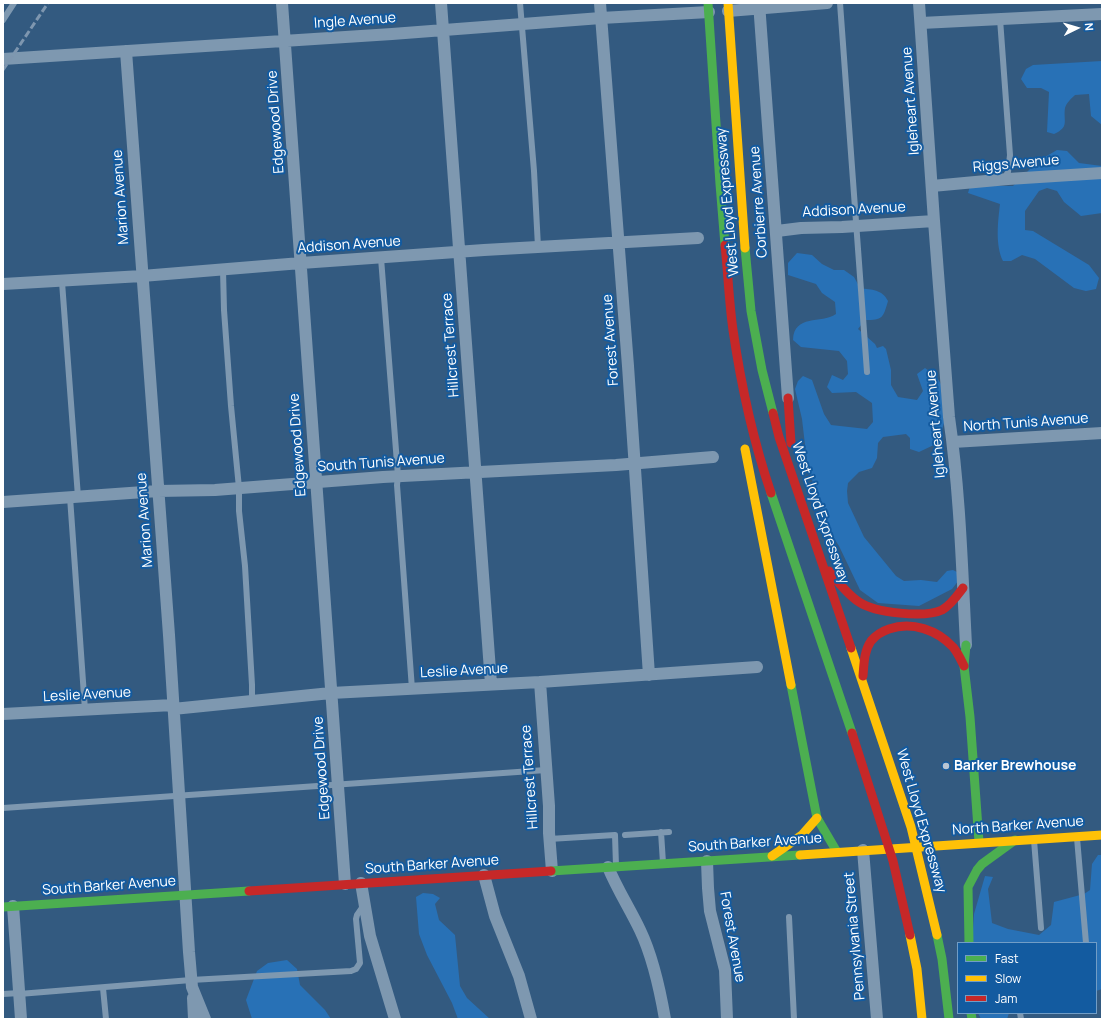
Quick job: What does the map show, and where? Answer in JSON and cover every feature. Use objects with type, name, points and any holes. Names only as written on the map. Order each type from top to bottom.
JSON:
[{"type":"main road","name":"West Lloyd Expressway","points":[[728,7],[744,235],[751,311],[762,370],[779,437],[824,566],[911,827],[933,914],[942,959],[949,1019]]},
{"type":"main road","name":"West Lloyd Expressway","points":[[709,8],[727,272],[733,329],[745,394],[767,481],[866,773],[893,861],[904,905],[917,970],[922,1019]]},
{"type":"main road","points":[[745,394],[744,447],[817,818],[836,852]]},
{"type":"main road","points":[[788,398],[795,484]]},
{"type":"main road","points":[[824,566],[857,601],[864,606],[878,610],[920,614],[935,613],[946,608],[956,599],[963,588]]},
{"type":"main road","points":[[920,614],[936,621]]},
{"type":"main road","points":[[862,679],[867,650],[870,643],[882,632],[899,625],[917,626],[933,633],[954,648],[964,666]]},
{"type":"main road","points":[[954,635],[966,644]]},
{"type":"main road","name":"Igleheart Avenue","points":[[966,644],[964,666],[970,717],[979,842]]},
{"type":"main road","points":[[772,856],[808,831],[817,818]]},
{"type":"main road","name":"North Barker Avenue","points":[[863,850],[1102,834]]},
{"type":"main road","points":[[969,942],[968,887],[982,864],[1015,840]]},
{"type":"main road","name":"South Barker Avenue","points":[[8,906],[863,850]]},
{"type":"street","name":"Edgewood Drive","points":[[282,3],[345,884]]},
{"type":"street","name":"Hillcrest Terrace","points":[[441,3],[491,684]]},
{"type":"street","name":"Forest Avenue","points":[[600,3],[649,675]]},
{"type":"street","points":[[728,7],[827,3]]},
{"type":"street","name":"Igleheart Avenue","points":[[919,3],[949,417],[953,442],[966,644]]},
{"type":"street","name":"Corbierre Avenue","points":[[760,6],[788,398]]},
{"type":"street","name":"Ingle Avenue","points":[[3,59],[443,30],[709,8]]},
{"type":"street","points":[[921,22],[1000,20],[1102,14]]},
{"type":"street","name":"Marion Avenue","points":[[126,51],[180,796],[185,895],[194,1019]]},
{"type":"street","name":"Riggs Avenue","points":[[932,186],[1004,179],[1102,173]]},
{"type":"street","name":"Addison Avenue","points":[[777,231],[801,228],[934,221]]},
{"type":"street","name":"Addison Avenue","points":[[3,284],[62,282],[460,252],[698,238]]},
{"type":"street","name":"North Tunis Avenue","points":[[953,442],[1102,433]]},
{"type":"street","name":"South Tunis Avenue","points":[[3,502],[158,490],[215,490],[398,476],[616,465],[713,457]]},
{"type":"street","name":"Leslie Avenue","points":[[3,714],[173,707],[331,693],[540,682],[757,667]]},
{"type":"street","name":"Hillcrest Terrace","points":[[540,682],[552,871]]},
{"type":"street","name":"Pennsylvania Street","points":[[863,850],[877,1019]]},
{"type":"street","name":"Forest Avenue","points":[[708,861],[710,911],[725,970],[727,1019]]},
{"type":"street","points":[[612,867],[647,945],[665,1019]]},
{"type":"street","points":[[484,875],[495,916],[519,976],[531,1019]]},
{"type":"street","points":[[361,883],[364,905],[376,957],[395,1019]]},
{"type":"street","points":[[8,906],[20,994],[21,1019]]},
{"type":"street","name":"Marion Avenue","points":[[191,984],[205,1019]]},
{"type":"lane","points":[[3,20],[14,3]]},
{"type":"lane","points":[[520,3],[534,171],[538,247]]},
{"type":"lane","points":[[840,3],[867,372]]},
{"type":"lane","points":[[1000,20],[1010,155],[1008,172],[1004,179]]},
{"type":"lane","points":[[381,258],[398,476],[397,485],[412,689]]},
{"type":"lane","points":[[223,270],[224,310],[232,420],[245,566],[252,701]]},
{"type":"lane","points":[[62,282],[85,710]]},
{"type":"lane","points":[[3,808],[546,770]]},
{"type":"lane","points":[[661,832],[663,864]]},
{"type":"lane","points":[[626,835],[669,832]]},
{"type":"lane","points":[[549,839],[615,835],[612,867]]},
{"type":"lane","points":[[1077,836],[1086,942]]},
{"type":"lane","points":[[1034,839],[1041,928]]},
{"type":"lane","points":[[3,994],[191,984],[351,971],[356,969],[360,963],[356,919],[364,905]]},
{"type":"lane","points":[[789,916],[794,1019]]},
{"type":"lane","points":[[103,988],[106,1019]]},
{"type":"shaded area","points":[[1102,61],[1102,125],[1091,116],[1089,94],[1075,95],[1065,108],[1065,123],[1062,129],[1054,134],[1047,132],[1049,92],[1041,88],[1027,88],[1021,79],[1026,69],[1033,65]]},
{"type":"shaded area","points":[[1057,150],[1067,151],[1079,163],[1102,166],[1102,213],[1081,216],[1064,202],[1057,191],[1047,188],[1039,191],[1025,211],[1025,230],[1033,231],[1089,265],[1099,278],[1096,289],[1086,291],[1074,288],[1035,259],[1022,255],[1011,261],[1003,261],[1000,255],[998,240],[1000,204],[968,193],[970,186],[1013,186],[1030,169],[1042,165],[1045,157]]},
{"type":"shaded area","points":[[797,253],[812,255],[822,264],[834,270],[844,270],[854,277],[860,288],[880,292],[886,297],[888,301],[885,311],[881,317],[865,320],[858,329],[875,344],[877,348],[883,346],[886,349],[891,370],[891,385],[898,397],[917,400],[923,391],[917,374],[925,368],[936,376],[941,384],[944,423],[938,443],[919,452],[910,449],[910,438],[906,434],[883,437],[878,443],[877,458],[872,468],[859,472],[848,483],[847,491],[848,503],[864,537],[896,576],[904,581],[921,580],[937,582],[947,571],[953,570],[957,572],[959,580],[952,589],[919,606],[878,603],[860,590],[839,546],[824,522],[807,462],[802,419],[795,389],[798,381],[803,376],[812,380],[824,414],[831,425],[867,429],[873,422],[872,403],[856,392],[832,393],[827,387],[832,375],[843,380],[848,374],[847,361],[839,351],[801,347],[793,340],[798,326],[809,321],[823,319],[836,314],[835,302],[822,293],[816,284],[788,275],[788,263]]},
{"type":"shaded area","points":[[1098,855],[1102,855],[1102,989],[1097,991],[1097,942],[972,942],[974,914],[985,876],[993,877],[988,889],[992,923],[1008,929],[1039,935],[1051,925],[1054,902],[1084,894],[1090,890],[1092,864]]},
{"type":"shaded area","points":[[423,893],[433,894],[440,898],[435,904],[439,920],[455,935],[460,986],[467,998],[490,1019],[458,1019],[452,1003],[427,955],[419,934],[416,897]]},
{"type":"shaded area","points":[[287,960],[297,969],[300,985],[325,1010],[331,1019],[252,1019],[246,1000],[257,971],[268,963]]},
{"type":"shaded area","points":[[978,1014],[1009,1014],[1007,1019],[981,1019]]},
{"type":"railway","points":[[3,70],[48,3]]},
{"type":"traffic: fast","points":[[708,3],[725,245]]},
{"type":"traffic: fast","points":[[745,248],[751,311],[762,370],[773,413]]},
{"type":"traffic: fast","points":[[771,493],[852,733]]},
{"type":"traffic: fast","points":[[966,645],[964,666],[970,717],[979,842]]},
{"type":"traffic: fast","points":[[791,685],[817,818],[837,852]]},
{"type":"traffic: fast","points":[[969,942],[968,887],[982,864],[1015,840]]},
{"type":"traffic: fast","points":[[551,871],[800,855]]},
{"type":"traffic: fast","points":[[3,907],[249,891]]},
{"type":"traffic: fast","points":[[937,935],[942,959],[949,1019]]},
{"type":"traffic: fast","points":[[971,1014],[972,1019]]},
{"type":"traffic: slow","points":[[728,3],[745,248]]},
{"type":"traffic: slow","points":[[745,449],[791,685]]},
{"type":"traffic: slow","points":[[851,648],[911,827],[937,935]]},
{"type":"traffic: slow","points":[[772,856],[802,835],[817,818]]},
{"type":"traffic: slow","points":[[800,855],[1102,835]]},
{"type":"traffic: slow","points":[[910,935],[917,969],[922,1019]]},
{"type":"traffic: jam","points":[[725,245],[736,351],[753,433],[771,493]]},
{"type":"traffic: jam","points":[[788,398],[791,443]]},
{"type":"traffic: jam","points":[[773,413],[779,437],[851,648]]},
{"type":"traffic: jam","points":[[829,571],[839,584],[859,602],[876,609],[900,613],[924,614],[942,610],[951,603],[963,588]]},
{"type":"traffic: jam","points":[[863,676],[866,653],[871,641],[882,632],[889,629],[906,626],[924,629],[947,641],[958,654],[964,666]]},
{"type":"traffic: jam","points":[[852,733],[893,861],[910,935]]},
{"type":"traffic: jam","points":[[249,891],[551,871]]},
{"type":"place","name":"Barker Brewhouse","points":[[946,766]]}]
